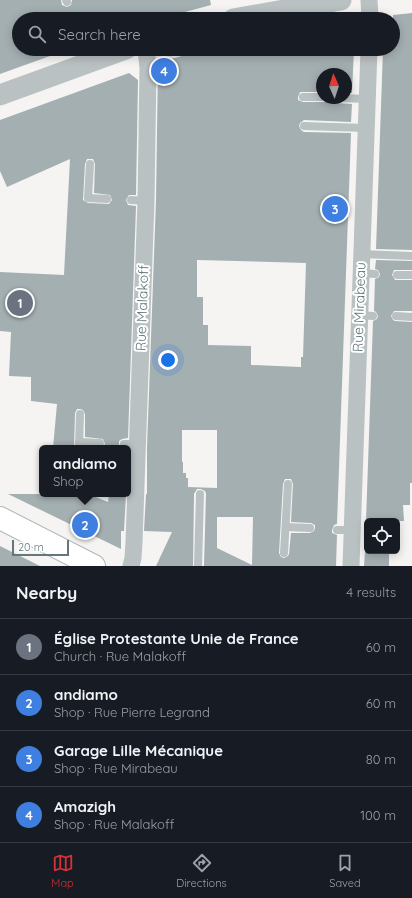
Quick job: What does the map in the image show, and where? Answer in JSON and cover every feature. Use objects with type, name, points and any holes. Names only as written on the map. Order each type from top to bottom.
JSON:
[{"type":"main road","points":[[0,518],[94,566]]},
{"type":"street","points":[[272,12],[340,0]]},
{"type":"street","points":[[369,0],[370,12]]},
{"type":"street","points":[[0,95],[107,56]]},
{"type":"street","name":"Rue Malakoff","points":[[131,566],[134,542],[131,444],[138,200],[148,68],[147,56]]},
{"type":"street","name":"Rue Mirabeau","points":[[351,566],[345,530],[366,315],[368,274],[361,254],[369,56]]},
{"type":"lane","points":[[303,97],[316,97]]},
{"type":"lane","points":[[352,98],[366,99]]},
{"type":"lane","points":[[304,126],[365,128]]},
{"type":"lane","points":[[90,164],[88,198],[107,199]]},
{"type":"lane","points":[[361,254],[412,256]]},
{"type":"lane","points":[[397,274],[412,275]]},
{"type":"lane","points":[[396,316],[412,317]]},
{"type":"lane","points":[[80,414],[79,445],[100,442]]},
{"type":"lane","points":[[284,553],[288,484]]},
{"type":"lane","points":[[198,566],[200,494]]},
{"type":"lane","points":[[286,527],[310,528]]},
{"type":"building","points":[[0,0],[61,0],[62,5],[67,7],[71,5],[72,0],[210,0],[211,5],[185,12],[12,12],[12,56],[50,56],[0,74]]},
{"type":"building","points":[[412,13],[412,250],[376,249],[383,56],[400,56],[400,14]]},
{"type":"building","points":[[182,56],[354,56],[352,93],[352,68],[316,68],[316,92],[300,92],[298,97],[298,100],[303,102],[316,102],[316,104],[352,104],[351,122],[304,120],[299,126],[304,132],[351,133],[337,524],[334,525],[332,530],[332,533],[337,535],[336,566],[204,566],[206,494],[205,491],[197,489],[194,494],[193,566],[156,566],[172,532],[144,531],[147,494],[147,448],[156,201],[158,65],[160,62]],"holes":[[[197,260],[306,263],[303,357],[301,357],[301,367],[251,365],[251,346],[208,345],[208,325],[203,325],[203,297],[197,297]],[[182,430],[217,430],[217,488],[188,487],[188,478],[186,478],[186,473],[183,473]],[[285,479],[291,479],[293,484],[291,522],[311,523],[315,525],[315,528],[314,531],[310,533],[291,533],[289,554],[284,558],[281,557],[279,553],[283,484]],[[217,517],[253,517],[252,565],[217,548]]]},
{"type":"building","points":[[129,73],[138,80],[136,195],[129,195],[126,200],[128,205],[136,206],[128,438],[119,441],[119,445],[104,445],[103,439],[85,437],[85,414],[83,410],[77,409],[75,413],[74,445],[53,445],[57,404],[31,401],[31,377],[9,376],[11,332],[0,331],[0,272],[64,275],[70,159],[7,187],[0,171],[0,120]],"holes":[[[87,159],[93,159],[95,164],[94,193],[110,195],[112,200],[109,204],[88,203],[83,200],[85,164]]]},
{"type":"building","points":[[376,260],[412,261],[412,270],[394,270],[392,275],[395,280],[412,280],[412,311],[394,311],[391,316],[395,321],[412,322],[412,483],[410,483],[410,505],[403,505],[404,521],[400,521],[400,518],[366,518],[373,321],[377,319],[378,316],[374,311],[375,279],[379,277],[380,274],[378,270],[375,269]]},
{"type":"building","points":[[8,494],[39,494],[39,497],[96,497],[108,502],[109,497],[126,497],[124,531],[121,531],[121,549]]},
{"type":"building","points":[[0,546],[40,566],[0,566]]},
{"type":"building","points":[[365,554],[389,554],[389,566],[364,566]]},
{"type":"place","name":"Amazigh","points":[[164,71]]},
{"type":"place","name":"Garage Lille Mécanique","points":[[335,209]]},
{"type":"place","name":"Église Protestante Unie de France","points":[[20,303]]},
{"type":"place","name":"andiamo","points":[[85,525]]}]
